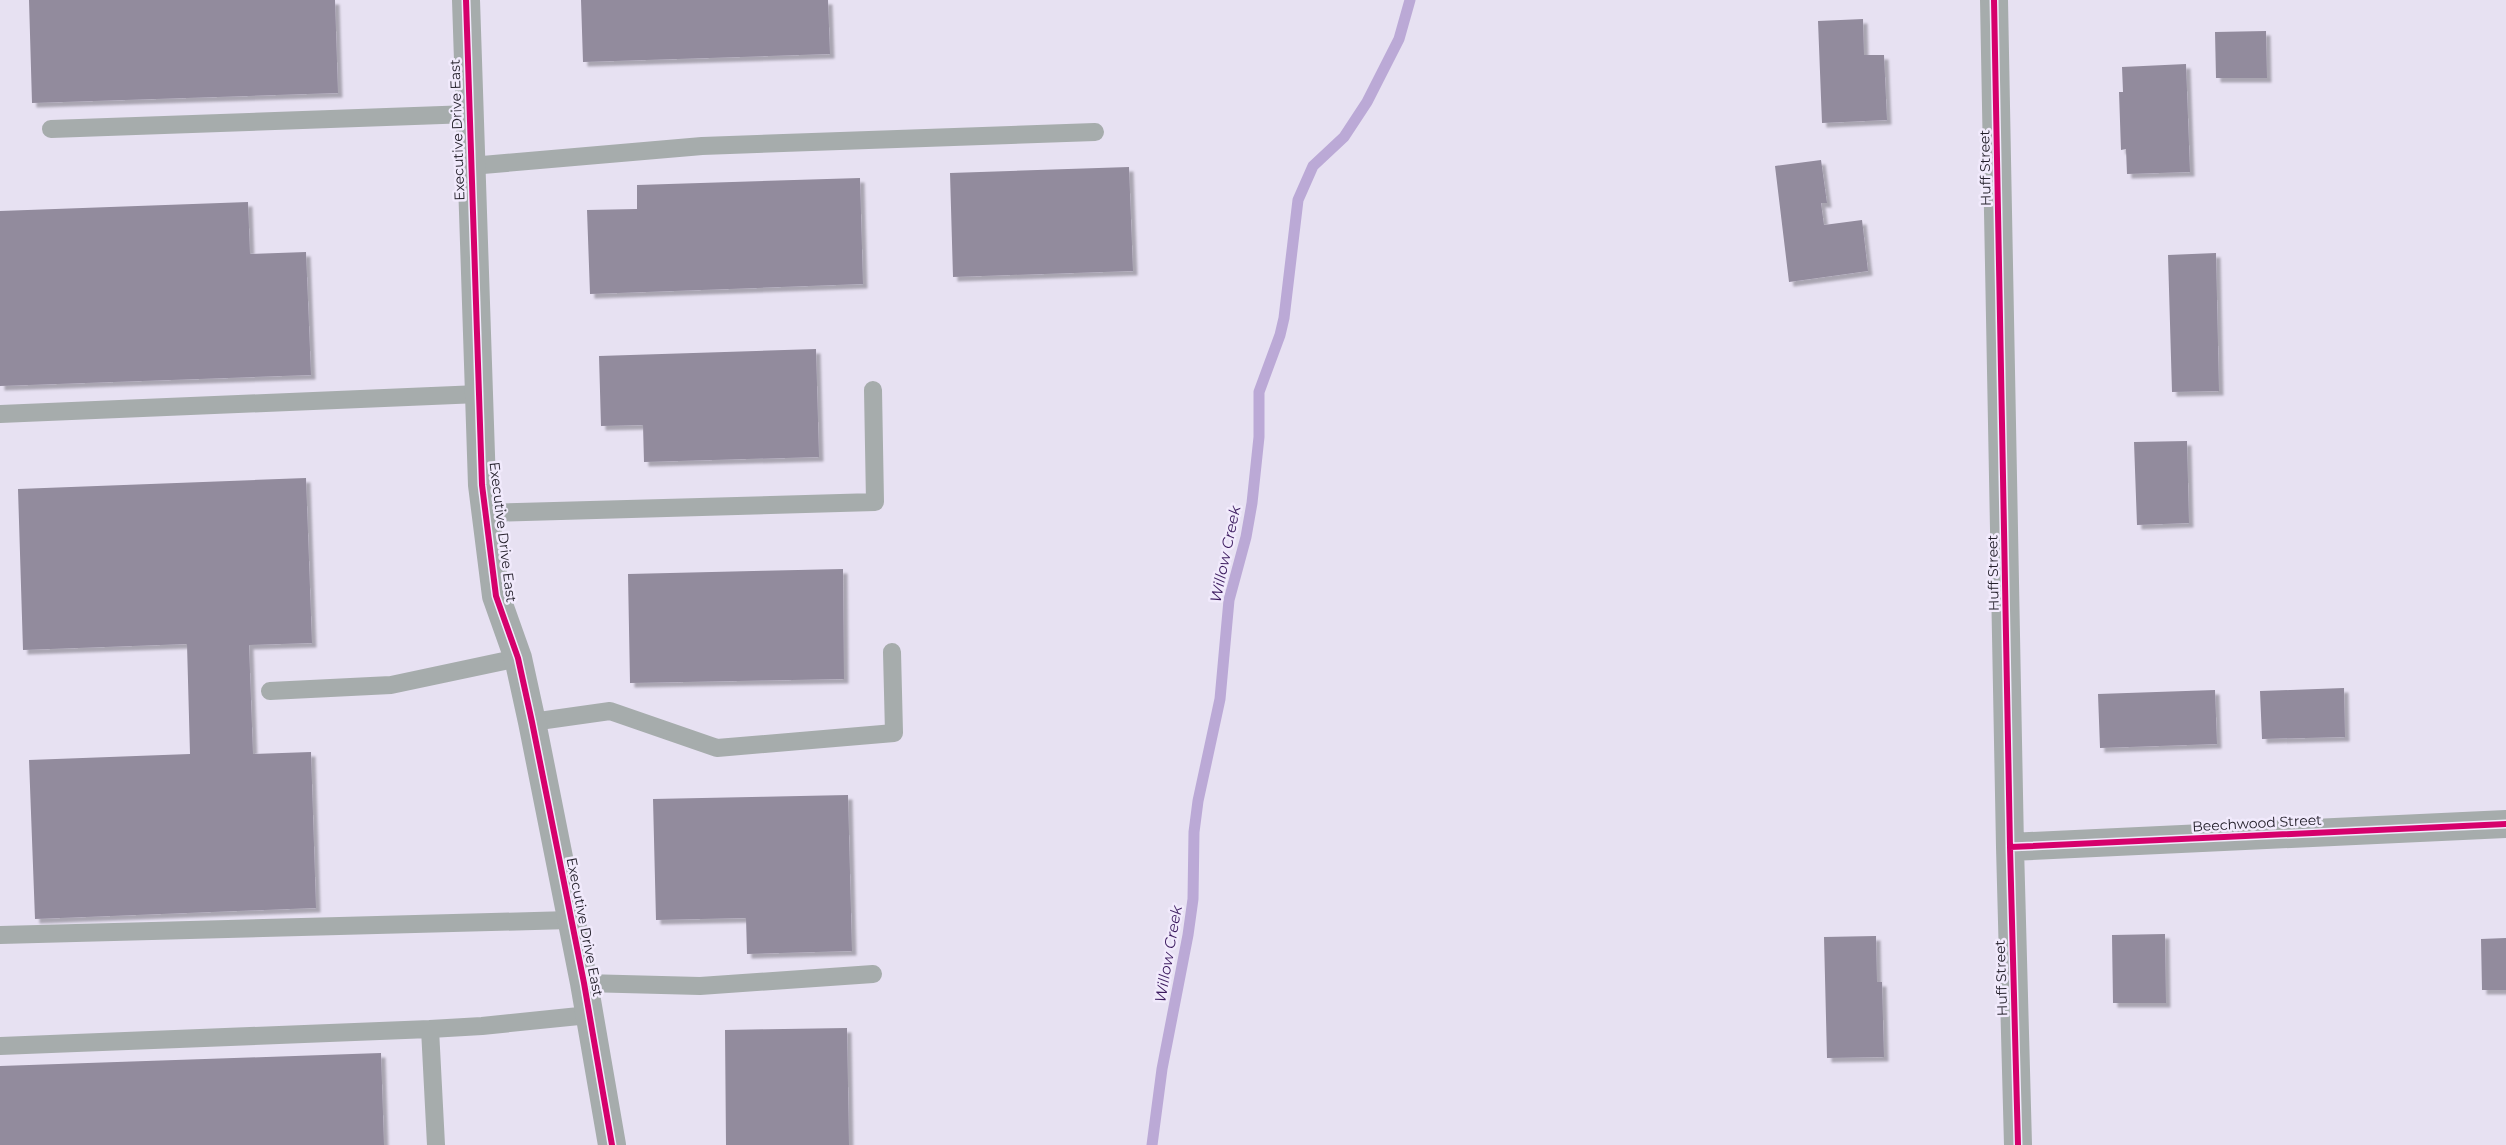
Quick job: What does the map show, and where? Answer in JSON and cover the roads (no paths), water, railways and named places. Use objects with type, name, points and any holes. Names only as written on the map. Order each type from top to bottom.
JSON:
[{"type":"street","name":"Executive Drive East","points":[[466,0],[482,485],[496,596],[518,658],[532,722],[584,984],[612,1145]]},
{"type":"street","name":"Huff Street","points":[[1994,0],[2010,847],[2018,1145]]},
{"type":"street","name":"Beechwood Street","points":[[2010,847],[2506,824]]},
{"type":"lane","points":[[51,129],[470,114]]},
{"type":"lane","points":[[471,166],[702,146],[1095,132]]},
{"type":"lane","points":[[486,513],[875,502],[873,390]]},
{"type":"lane","points":[[0,414],[479,394]]},
{"type":"lane","points":[[532,722],[610,711],[717,748],[894,733],[892,652]]},
{"type":"lane","points":[[270,691],[391,685],[518,658]]},
{"type":"lane","points":[[0,935],[570,920]]},
{"type":"lane","points":[[584,984],[700,986],[873,974]]},
{"type":"lane","points":[[0,1046],[430,1029],[589,1016]]},
{"type":"lane","points":[[430,1029],[436,1145]]},
{"type":"waterway","name":"Willow Creek","points":[[1152,1145],[1162,1069],[1188,935],[1193,899],[1194,832],[1198,801],[1220,699],[1229,600],[1246,537],[1252,503],[1259,437],[1259,392],[1280,335],[1284,318],[1298,200],[1313,166],[1344,137],[1367,102],[1399,39],[1410,0]]}]
